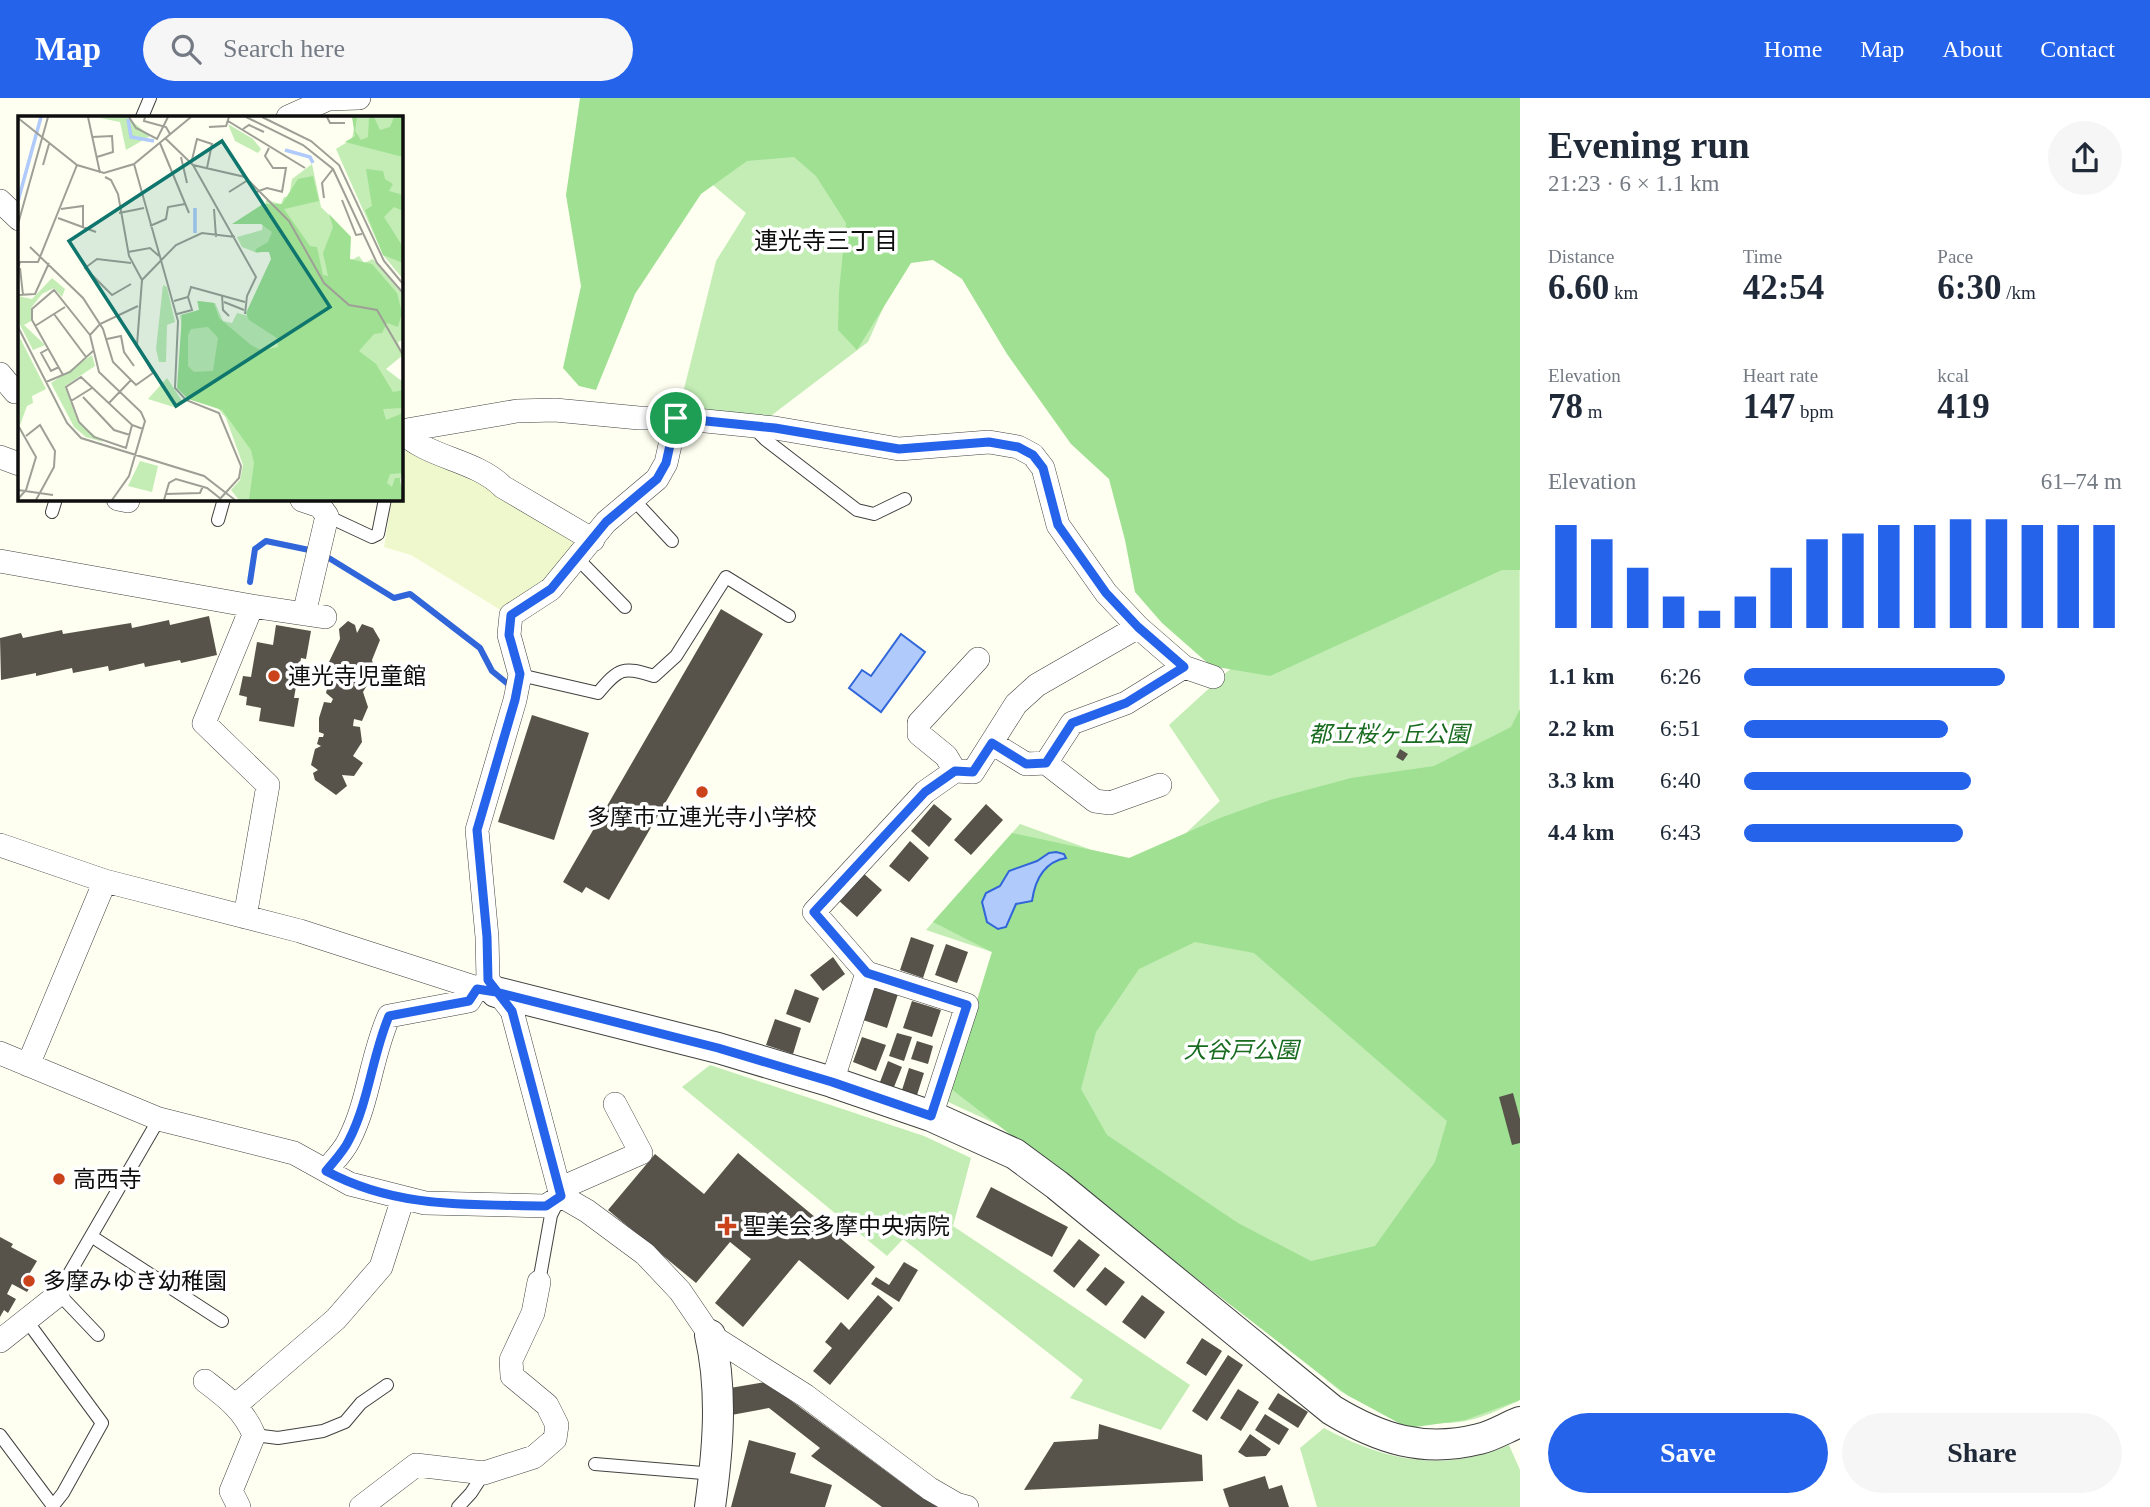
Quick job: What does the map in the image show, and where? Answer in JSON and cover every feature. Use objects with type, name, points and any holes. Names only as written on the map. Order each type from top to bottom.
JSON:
[{"type":"street","points":[[290,116],[327,99],[360,98],[362,116]]},
{"type":"street","points":[[0,201],[18,218]]},
{"type":"street","points":[[0,374],[12,394]]},
{"type":"street","points":[[402,432],[517,411],[555,410],[775,428],[899,449],[989,442],[1018,447],[1033,455],[1043,468],[1058,525],[1106,593],[1138,627],[1184,667],[1213,677]]},
{"type":"street","points":[[487,990],[487,937],[477,830],[520,674],[509,635],[511,615],[551,589],[606,522],[657,479],[666,463],[676,418]]},
{"type":"street","points":[[402,433],[412,442],[492,476],[503,487],[593,540]]},
{"type":"street","points":[[0,457],[18,464]]},
{"type":"street","points":[[0,561],[315,616],[327,516],[320,506],[302,500]]},
{"type":"street","points":[[245,917],[268,785],[204,723],[252,606]]},
{"type":"street","points":[[931,1116],[967,1005],[867,973],[814,912],[925,792],[955,771],[973,772],[1016,704],[1037,685],[1138,627]]},
{"type":"street","points":[[955,771],[946,756],[919,734],[919,723],[978,659]]},
{"type":"street","points":[[1046,763],[1072,723],[1126,703],[1184,667]]},
{"type":"street","points":[[992,743],[1026,764],[1046,763],[1095,801],[1110,803],[1160,785]]},
{"type":"street","points":[[0,845],[105,881],[300,931],[487,990],[718,1048],[832,1082],[931,1116],[1015,1154],[1057,1185],[1332,1410],[1362,1428],[1397,1441],[1437,1444],[1480,1439],[1520,1422]]},
{"type":"street","points":[[28,1065],[105,881]]},
{"type":"street","points":[[832,1082],[867,973]]},
{"type":"street","points":[[326,1171],[349,1142],[365,1099],[389,1016],[469,1001],[487,990]]},
{"type":"street","points":[[487,990],[512,1011],[560,1192],[645,1254],[680,1291],[710,1335],[806,1396],[930,1489],[956,1504],[967,1507]]},
{"type":"street","points":[[0,1054],[159,1119],[294,1153],[350,1184],[425,1203],[546,1206],[560,1192],[641,1153],[615,1104]]},
{"type":"street","points":[[236,1405],[336,1319],[381,1267],[403,1198]]},
{"type":"street","points":[[361,1507],[416,1465],[484,1474],[534,1457],[555,1439],[557,1425],[547,1405],[512,1376],[511,1360],[533,1312],[540,1282]]},
{"type":"street","points":[[0,1341],[58,1295]]},
{"type":"street","points":[[710,1335],[715,1366],[719,1440],[710,1507]]},
{"type":"street","points":[[205,1381],[236,1405],[247,1419],[254,1435],[231,1491],[239,1507]]},
{"type":"lane","points":[[142,116],[150,98]]},
{"type":"lane","points":[[753,426],[766,440],[857,510],[874,513],[905,499]]},
{"type":"lane","points":[[633,499],[672,541]]},
{"type":"lane","points":[[218,520],[224,500]]},
{"type":"lane","points":[[327,516],[372,537],[378,534],[385,500]]},
{"type":"lane","points":[[578,559],[625,607]]},
{"type":"lane","points":[[520,674],[598,693],[614,673],[633,669],[654,676],[676,656],[726,577],[789,615]]},
{"type":"lane","points":[[98,1335],[58,1295],[159,1119]]},
{"type":"lane","points":[[540,1282],[551,1215],[560,1192]]},
{"type":"lane","points":[[91,1236],[222,1321]]},
{"type":"lane","points":[[0,1435],[53,1506],[102,1423],[27,1321]]},
{"type":"lane","points":[[254,1435],[278,1438],[323,1431],[345,1422],[361,1403],[387,1385]]},
{"type":"lane","points":[[595,1464],[715,1474]]},
{"type":"lane","points":[[458,1507],[484,1474]]},
{"type":"green space","points":[[580,98],[1520,98],[1520,570],[1502,570],[1270,676],[1211,666],[1162,623],[1135,592],[1109,479],[1071,444],[1007,354],[962,279],[933,260],[911,263],[857,350],[838,330],[846,223],[816,176],[794,157],[747,161],[701,194],[635,294],[596,390],[579,386],[563,368],[581,286],[566,195]]},
{"type":"green space","name":"都立桜ヶ丘公園","points":[[610,98],[1520,98],[1519,1401],[1474,1419],[1421,1422],[1371,1407],[1340,1391],[1073,1171],[1018,1134],[946,1101],[992,952],[926,930],[1020,824],[1092,850],[1129,858],[1167,851],[1220,801],[1169,725],[1239,661],[981,280],[907,237],[892,288],[868,342],[768,418],[681,408],[716,261],[746,213]]},
{"type":"green space","points":[[408,444],[585,541],[507,614],[411,555],[384,547],[392,500],[402,500],[402,465]]},
{"type":"green space","name":"大谷戸公園","points":[[1520,709],[1520,1400],[1465,1420],[1408,1428],[1347,1395],[950,1088],[992,952],[933,922],[1012,833],[1129,858],[1220,818],[1273,799],[1351,778],[1434,766],[1511,727]],"holes":[[[1049,853],[1056,860],[1039,878],[1031,901],[1016,904],[1011,912],[986,893],[1000,886],[1009,871],[1037,861]],[[1195,942],[1254,953],[1447,1121],[1435,1162],[1375,1246],[1311,1261],[1238,1223],[1107,1135],[1081,1089],[1096,1032],[1139,969]]]},
{"type":"green space","points":[[710,1065],[924,1136],[971,1158],[953,1226],[1190,1385],[1161,1430],[1070,1398],[1083,1380],[903,1239],[887,1256],[682,1087]]},
{"type":"green space","points":[[1324,1428],[1370,1449],[1415,1459],[1461,1459],[1509,1445],[1520,1470],[1520,1507],[1317,1507],[1300,1448]]},
{"type":"water","points":[[901,634],[925,652],[881,712],[849,688],[862,670],[871,676]]},
{"type":"water","points":[[1056,852],[1064,854],[1066,858],[1052,863],[1042,873],[1035,886],[1032,901],[1016,904],[1006,927],[998,929],[987,922],[982,902],[986,893],[1000,886],[1009,871]]},
{"type":"building","points":[[721,609],[763,634],[609,900],[586,887],[582,893],[563,882]]},
{"type":"building","points":[[209,616],[217,655],[181,663],[180,660],[145,667],[144,663],[109,671],[108,666],[73,673],[72,668],[1,680],[0,638],[21,633],[23,638],[62,630],[63,634],[131,623],[132,628],[169,620],[170,625]]},
{"type":"building","points":[[348,621],[355,625],[357,633],[362,624],[373,628],[380,640],[372,660],[375,672],[363,692],[368,707],[362,721],[354,719],[353,726],[360,727],[362,742],[353,756],[363,763],[354,776],[342,775],[347,786],[336,795],[315,780],[313,773],[318,770],[311,765],[315,749],[321,746],[317,744],[319,737],[324,734],[319,732],[319,718],[324,702],[331,703],[333,699],[326,693],[333,666],[328,664],[340,639],[339,629]]},
{"type":"building","name":"連光寺児童館","points":[[276,625],[311,631],[306,659],[301,658],[294,698],[299,698],[294,727],[259,721],[261,708],[246,705],[247,697],[239,695],[243,676],[251,677],[257,642],[273,645]]},
{"type":"building","points":[[532,715],[589,733],[554,840],[498,822]]},
{"type":"building","points":[[1400,749],[1408,754],[1403,761],[1396,757]]},
{"type":"building","points":[[934,804],[952,819],[929,847],[911,831]]},
{"type":"building","points":[[986,804],[1003,820],[971,855],[954,840]]},
{"type":"building","points":[[910,841],[929,858],[909,882],[889,866]]},
{"type":"building","points":[[862,872],[882,890],[857,917],[837,899]]},
{"type":"building","points":[[911,937],[934,945],[923,978],[900,970]]},
{"type":"building","points":[[946,944],[968,952],[957,983],[935,975]]},
{"type":"building","points":[[833,957],[845,974],[823,991],[810,975]]},
{"type":"building","points":[[875,986],[898,994],[887,1028],[863,1020]]},
{"type":"building","points":[[795,989],[819,998],[810,1023],[786,1014]]},
{"type":"building","points":[[912,1001],[941,1010],[932,1037],[903,1028]]},
{"type":"building","points":[[775,1019],[801,1028],[793,1054],[766,1045]]},
{"type":"building","points":[[897,1033],[912,1037],[904,1061],[889,1056]]},
{"type":"building","points":[[862,1037],[886,1045],[876,1071],[853,1062]]},
{"type":"building","points":[[917,1041],[933,1046],[928,1064],[911,1059]]},
{"type":"building","points":[[888,1061],[902,1067],[894,1087],[880,1082]]},
{"type":"building","points":[[909,1068],[924,1073],[917,1095],[902,1090]]},
{"type":"building","points":[[1513,1093],[1520,1119],[1520,1143],[1512,1145],[1499,1097]]},
{"type":"building","name":"聖美会多摩中央病院","points":[[738,1153],[875,1267],[848,1300],[799,1260],[743,1327],[715,1303],[751,1259],[730,1242],[696,1283],[608,1210],[655,1154],[704,1194]]},
{"type":"building","points":[[991,1187],[1068,1227],[1052,1257],[976,1217]]},
{"type":"building","points":[[0,1237],[13,1244],[11,1247],[37,1261],[28,1276],[34,1280],[27,1292],[12,1284],[7,1294],[16,1299],[8,1313],[4,1310],[0,1317]]},
{"type":"building","points":[[1079,1239],[1100,1255],[1074,1288],[1053,1271]]},
{"type":"building","points":[[904,1262],[918,1270],[899,1302],[871,1284],[876,1277],[889,1285]]},
{"type":"building","points":[[1105,1267],[1125,1282],[1106,1306],[1086,1290]]},
{"type":"building","points":[[878,1295],[893,1308],[830,1385],[813,1371],[832,1348],[825,1342],[841,1322],[849,1330]]},
{"type":"building","points":[[1142,1295],[1165,1312],[1145,1339],[1122,1322]]},
{"type":"building","points":[[1202,1338],[1222,1351],[1206,1376],[1186,1363]]},
{"type":"building","points":[[1228,1355],[1243,1365],[1207,1421],[1192,1411]]},
{"type":"building","points":[[766,1382],[917,1494],[944,1507],[882,1507],[811,1456],[820,1448],[769,1408],[726,1416],[724,1389]]},
{"type":"building","points":[[1238,1389],[1259,1402],[1241,1431],[1220,1418]]},
{"type":"building","points":[[1278,1393],[1308,1412],[1298,1428],[1268,1409]]},
{"type":"building","points":[[1265,1414],[1289,1429],[1279,1445],[1255,1430]]},
{"type":"building","points":[[1099,1424],[1202,1455],[1203,1481],[1024,1490],[1054,1442],[1098,1439]]},
{"type":"building","points":[[1250,1434],[1271,1449],[1266,1456],[1246,1457],[1238,1452]]},
{"type":"building","points":[[749,1440],[796,1453],[790,1473],[832,1485],[825,1507],[731,1507]]},
{"type":"building","points":[[1265,1476],[1269,1489],[1282,1485],[1289,1507],[1229,1507],[1223,1489]]},
{"type":"waterway","points":[[250,582],[255,549],[266,541],[314,551]]},
{"type":"waterway","points":[[324,555],[394,598],[410,594],[480,648],[492,671],[508,684]]},
{"type":"place","name":"連光寺児童館","points":[[274,676]]},
{"type":"place","name":"多摩市立連光寺小学校","points":[[702,792]]},
{"type":"place","name":"高西寺","points":[[59,1179]]},
{"type":"place","name":"聖美会多摩中央病院","points":[[727,1226]]},
{"type":"place","name":"多摩みゆき幼稚園","points":[[29,1281]]},
{"type":"district","name":"連光寺三丁目","points":[[826,241]]},
{"type":"route","points":[[676,418],[666,463],[657,479],[606,522],[551,589],[511,615],[509,635],[520,674],[477,830],[487,937],[488,980],[496,992],[512,1011],[561,1196],[546,1206],[425,1203],[350,1184],[326,1171],[349,1142],[365,1099],[389,1016],[469,1001],[477,989],[496,992],[718,1048],[832,1082],[931,1116],[967,1005],[867,973],[814,912],[925,792],[955,771],[973,772],[992,743],[1026,764],[1046,763],[1072,723],[1126,703],[1184,667],[1138,627],[1106,593],[1058,525],[1043,468],[1033,455],[1018,447],[989,442],[899,449],[775,428],[676,418]]}]
